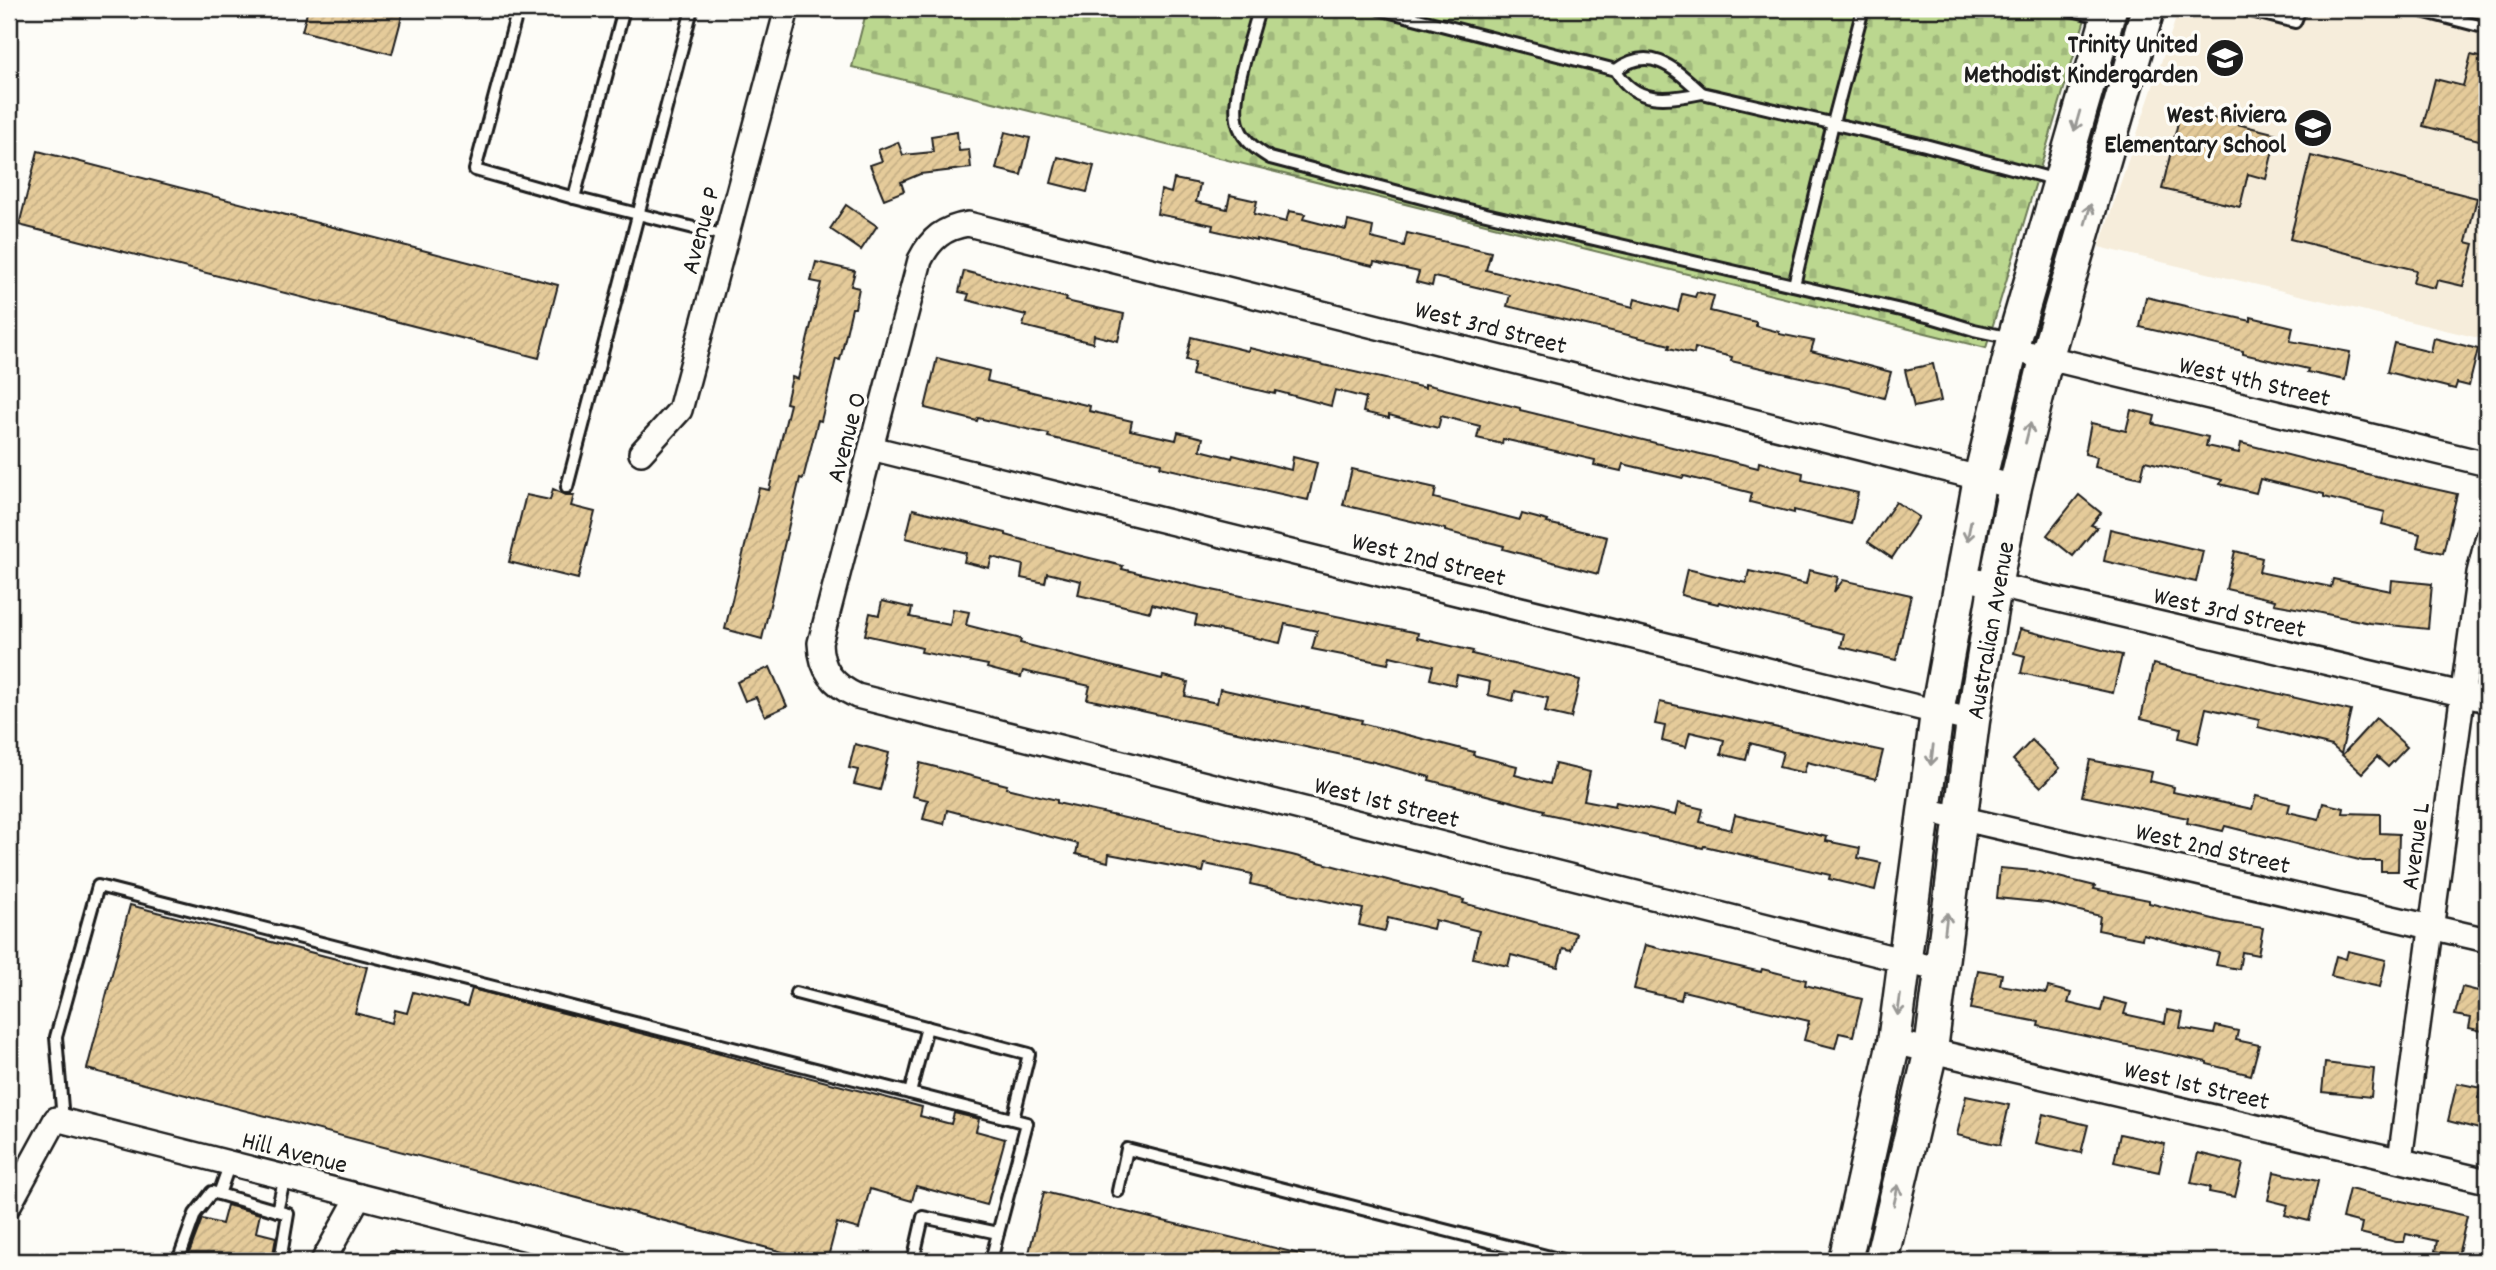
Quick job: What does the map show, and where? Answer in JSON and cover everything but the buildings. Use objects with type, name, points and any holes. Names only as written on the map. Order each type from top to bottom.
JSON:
[{"type":"main road","name":"Australian Avenue","points":[[1881,1261],[1931,1050],[1973,720],[1995,586],[2015,487],[2046,359],[2148,9]]},
{"type":"main road","name":"Australian Avenue","points":[[1845,1261],[1894,1042],[1937,713],[1980,478],[2012,344],[2108,14]]},
{"type":"street","name":"Avenue P","points":[[641,453],[680,410],[787,9]]},
{"type":"street","name":"West 3rd Street","points":[[953,227],[968,224],[2015,487]]},
{"type":"street","name":"Avenue O","points":[[827,674],[821,659],[820,643],[920,260],[937,235],[953,227]]},
{"type":"street","name":"West 4th Street","points":[[2012,344],[2046,359],[2487,464]]},
{"type":"street","name":"West 2nd Street","points":[[871,448],[1973,720]]},
{"type":"street","name":"Avenue L","points":[[2400,1160],[2479,573],[2487,540]]},
{"type":"street","name":"West 3rd Street","points":[[1960,578],[2487,700]]},
{"type":"street","name":"West 1st Street","points":[[827,674],[842,690],[857,696],[1941,970]]},
{"type":"street","name":"West 2nd Street","points":[[1925,810],[2487,940]]},
{"type":"street","name":"West 1st Street","points":[[1894,1042],[2487,1181]]},
{"type":"street","points":[[9,1205],[56,1119],[63,1121]]},
{"type":"street","name":"Hill Avenue","points":[[63,1121],[359,1196],[542,1253],[615,1261]]},
{"type":"street","points":[[323,1261],[359,1196]]},
{"type":"lane","points":[[518,9],[475,170],[726,236]]},
{"type":"lane","points":[[574,198],[624,9]]},
{"type":"lane","points":[[567,487],[692,9]]},
{"type":"lane","points":[[1259,9],[1236,96],[1239,126],[1252,146],[1270,158],[1460,208],[1794,285],[2012,344]]},
{"type":"lane","points":[[1379,9],[1616,70],[1624,84],[1637,93],[1657,98],[1702,93],[1833,123],[2060,181]]},
{"type":"lane","points":[[1794,285],[1863,9]]},
{"type":"lane","points":[[2067,9],[2108,14]]},
{"type":"lane","points":[[2243,9],[2295,22],[2300,9]]},
{"type":"lane","points":[[2414,9],[2487,28]]},
{"type":"lane","points":[[1616,70],[1627,62],[1644,58],[1664,63],[1702,93]]},
{"type":"lane","points":[[63,1121],[56,1037],[98,886],[1027,1123],[991,1261]]},
{"type":"lane","points":[[796,993],[1030,1054],[1013,1119]]},
{"type":"lane","points":[[910,1093],[927,1027]]},
{"type":"lane","points":[[1118,1191],[1127,1149],[1566,1261]]},
{"type":"lane","points":[[219,1194],[230,1163]]},
{"type":"lane","points":[[277,1211],[285,1177]]},
{"type":"lane","points":[[178,1261],[195,1214],[212,1192],[288,1214],[280,1261]]},
{"type":"lane","points":[[913,1261],[923,1217],[998,1233]]},
{"type":"lane","points":[[391,1261],[393,1258],[404,1261]]},
{"type":"shaded area","name":"West Riviera Elementary School","points":[[2179,9],[2487,9],[2487,340],[2099,247]]},
{"type":"green space","points":[[867,9],[2088,9],[1986,348],[852,67]]},
{"type":"place","name":"Trinity United Methodist Kindergarden","points":[[2225,58]]},
{"type":"place","name":"West Riviera Elementary School","points":[[2313,128]]}]
